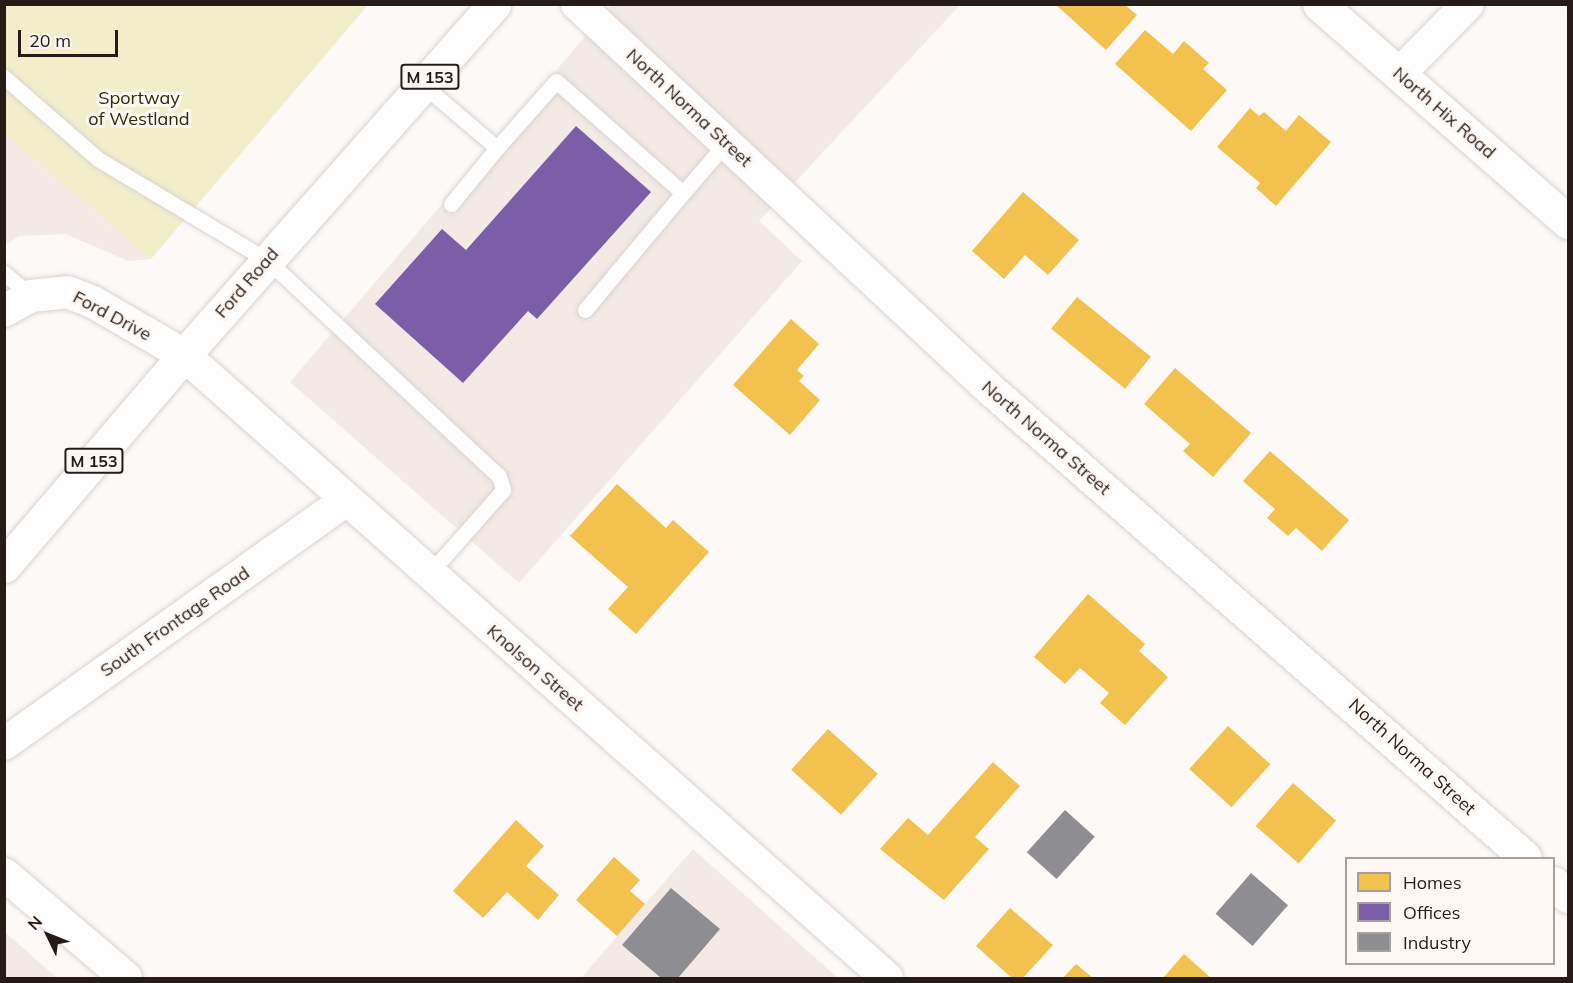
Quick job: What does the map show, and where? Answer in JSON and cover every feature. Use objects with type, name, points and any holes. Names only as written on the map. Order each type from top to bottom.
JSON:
[{"type":"main road","name":"Ford Road","points":[[4,566],[184,355],[494,4]]},
{"type":"main road","name":"North Hix Road","points":[[1319,4],[1569,222]]},
{"type":"street","name":"North Norma Street","points":[[577,4],[992,391],[1525,857]]},
{"type":"street","points":[[1399,74],[1468,4]]},
{"type":"street","name":"Ford Drive","points":[[18,304],[67,292],[93,302],[184,355]]},
{"type":"street","name":"Knolson Street","points":[[184,355],[345,501],[887,978]]},
{"type":"street","name":"South Frontage Road","points":[[4,744],[345,501]]},
{"type":"street","points":[[4,874],[126,978]]},
{"type":"street","points":[[1555,885],[1569,897]]},
{"type":"lane","points":[[4,77],[98,159],[267,260],[499,476],[502,490],[429,574]]},
{"type":"lane","points":[[451,204],[556,81],[683,193]]},
{"type":"lane","points":[[423,85],[497,148]]},
{"type":"lane","points":[[585,310],[726,143]]},
{"type":"lane","points":[[4,273],[18,304]]},
{"type":"shaded area","points":[[612,5],[960,5],[759,221],[802,261],[519,583],[290,382]]},
{"type":"shaded area","points":[[5,134],[151,259],[128,261],[66,234],[19,236],[5,245]]},
{"type":"shaded area","points":[[693,849],[838,978],[581,978]]},
{"type":"shaded area","points":[[5,932],[57,978],[5,978]]},
{"type":"green space","name":"Sportway of Westland","points":[[5,5],[368,5],[151,259],[5,134]]},
{"type":"building: Homes","points":[[1055,4],[1124,4],[1137,15],[1106,50]]},
{"type":"building: Homes","points":[[1145,30],[1173,54],[1184,41],[1209,63],[1203,69],[1227,90],[1191,131],[1115,64]]},
{"type":"building: Homes","points":[[1250,108],[1259,116],[1264,112],[1286,131],[1299,115],[1331,142],[1276,206],[1256,188],[1260,183],[1217,147]]},
{"type":"building: Homes","points":[[1023,192],[1079,240],[1048,275],[1025,255],[1004,279],[972,251]]},
{"type":"building: Homes","points":[[1077,297],[1151,357],[1125,389],[1051,329]]},
{"type":"building: Homes","points":[[791,319],[819,344],[797,370],[804,376],[799,381],[820,400],[790,435],[733,385]]},
{"type":"building: Homes","points":[[1175,368],[1251,433],[1213,477],[1183,451],[1190,444],[1144,404]]},
{"type":"building: Homes","points":[[1270,451],[1349,520],[1322,551],[1296,528],[1288,536],[1267,518],[1275,509],[1243,481]]},
{"type":"building: Homes","points":[[617,484],[666,528],[673,520],[709,552],[636,634],[608,609],[628,587],[570,536]]},
{"type":"building: Homes","points":[[1088,594],[1145,644],[1139,651],[1168,677],[1125,725],[1100,703],[1109,693],[1080,668],[1065,684],[1034,657]]},
{"type":"building: Homes","points":[[1228,726],[1270,764],[1232,807],[1189,769]]},
{"type":"building: Homes","points":[[828,729],[878,774],[841,815],[791,770]]},
{"type":"building: Homes","points":[[993,762],[1020,786],[975,837],[989,849],[944,900],[880,849],[908,818],[928,835]]},
{"type":"building: Homes","points":[[1293,783],[1336,820],[1299,863],[1256,826]]},
{"type":"building: Homes","points":[[516,820],[544,846],[526,866],[559,895],[538,920],[507,892],[483,918],[453,891]]},
{"type":"building: Homes","points":[[614,857],[640,880],[630,891],[645,904],[617,936],[576,900]]},
{"type":"building: Homes","points":[[1010,908],[1053,945],[1023,978],[1012,978],[976,946]]},
{"type":"building: Homes","points":[[1184,954],[1211,978],[1163,978]]},
{"type":"building: Homes","points":[[1076,964],[1093,978],[1063,978]]},
{"type":"building: Offices","points":[[576,126],[651,192],[537,319],[528,311],[463,383],[375,304],[442,229],[466,250]]},
{"type":"building: Industry","points":[[1065,810],[1095,837],[1057,879],[1027,852]]},
{"type":"building: Industry","points":[[1251,873],[1288,905],[1253,946],[1216,914]]},
{"type":"building: Industry","points":[[671,888],[720,929],[678,978],[661,978],[622,945]]}]
